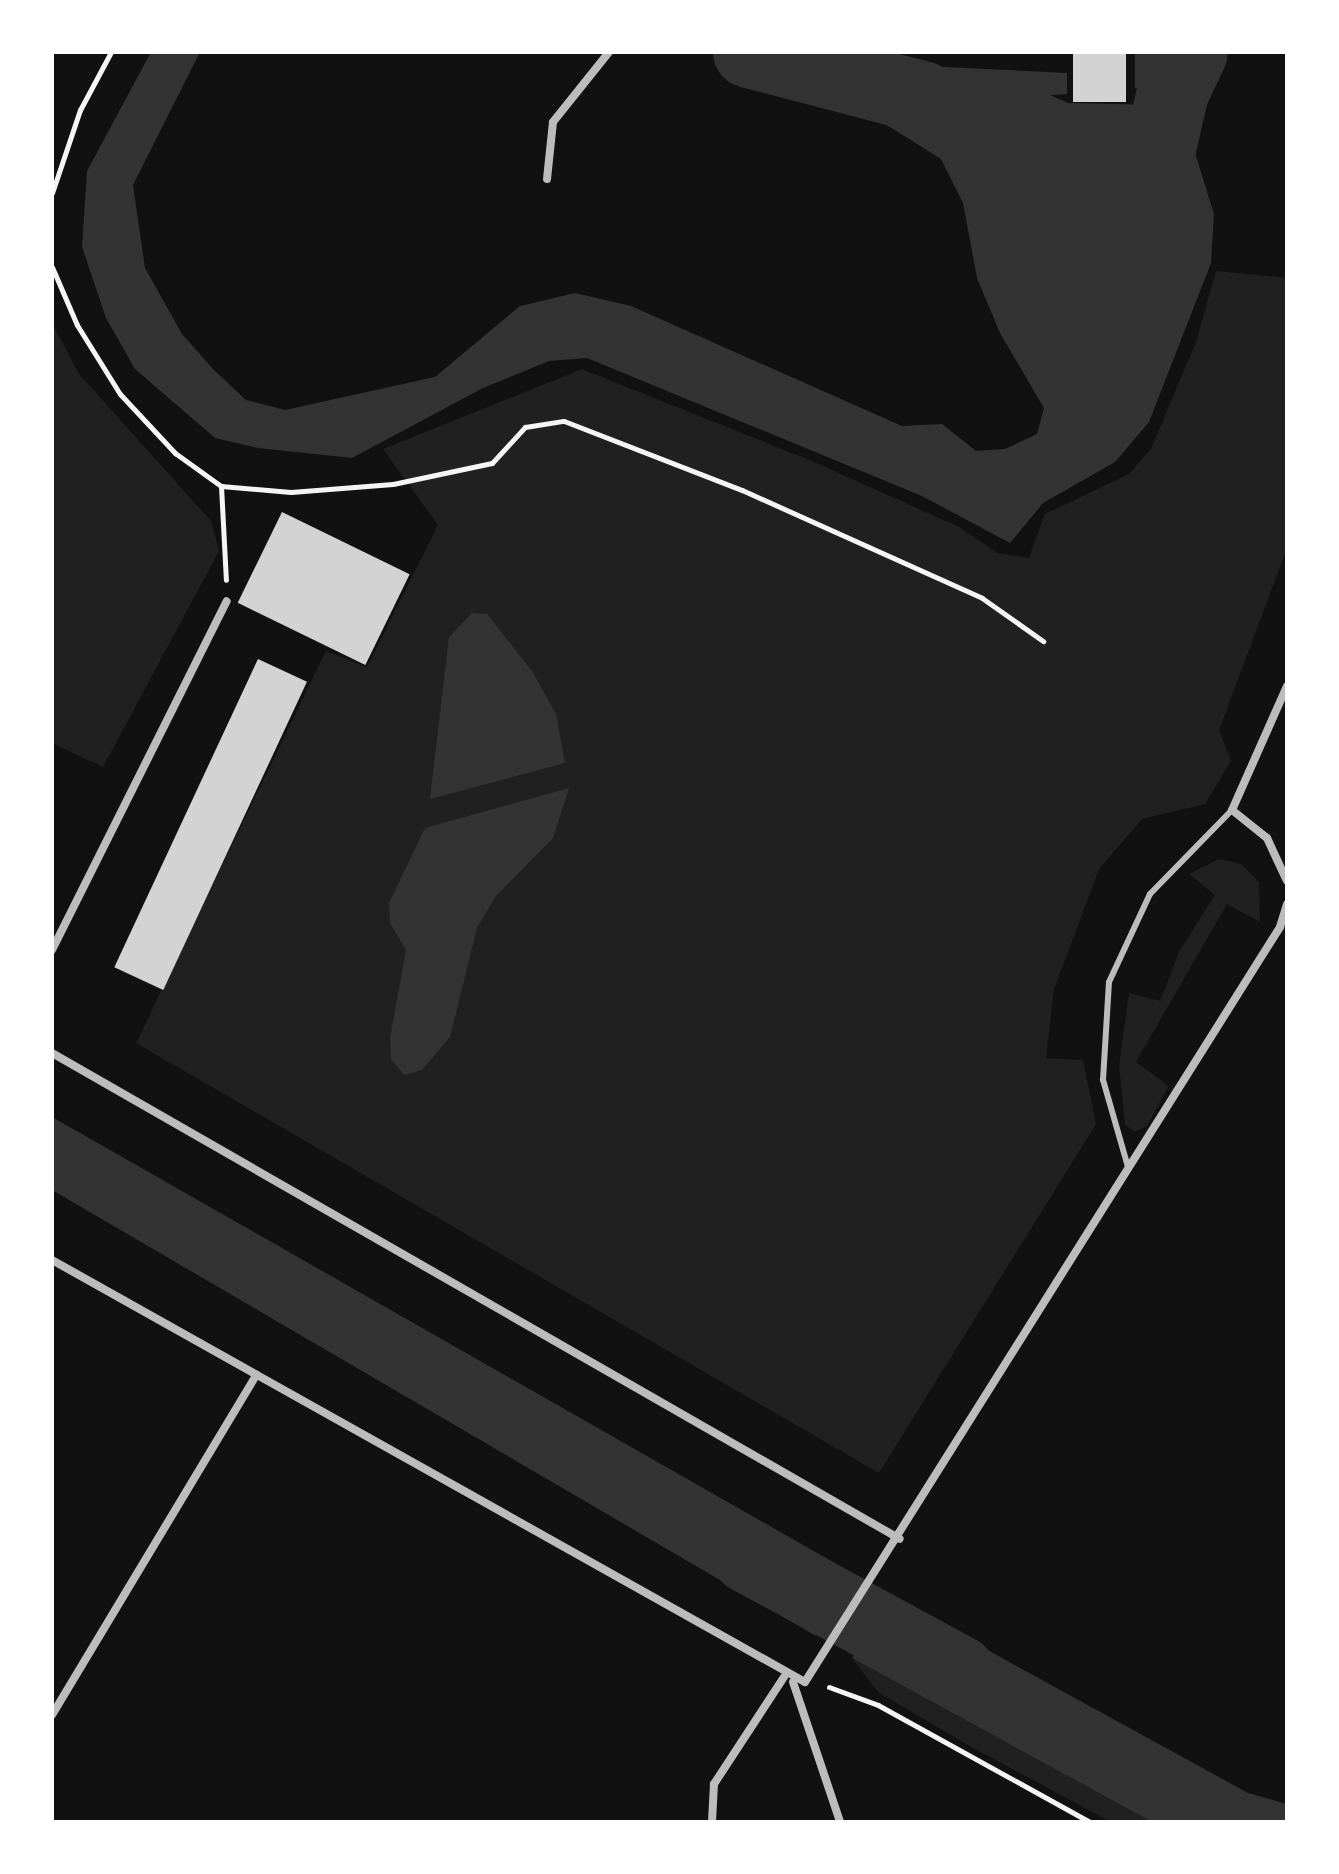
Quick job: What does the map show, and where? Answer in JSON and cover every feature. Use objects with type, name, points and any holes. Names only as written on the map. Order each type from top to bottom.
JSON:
[{"type":"street","points":[[547,179],[553,122],[609,52]]},
{"type":"street","points":[[52,950],[227,601]]},
{"type":"street","points":[[1287,686],[1232,810],[1267,838],[1287,881]]},
{"type":"street","points":[[52,1260],[789,1679],[805,1682],[873,1585],[1280,927],[1287,904]]},
{"type":"street","points":[[52,1053],[900,1539]]},
{"type":"street","points":[[52,1715],[256,1375]]},
{"type":"street","points":[[712,1822],[714,1784],[789,1679]]},
{"type":"street","points":[[789,1679],[840,1822]]},
{"type":"lane","points":[[1129,1170],[1103,1080],[1109,982],[1150,894],[1232,810]]},
{"type":"path","points":[[52,193],[80,110],[111,52]]},
{"type":"path","points":[[52,267],[77,325],[120,394],[175,453],[221,486],[309,491],[393,484],[492,463],[525,427],[564,421],[940,579],[1043,641]]},
{"type":"path","points":[[221,486],[227,601]]},
{"type":"path","points":[[805,1682],[878,1705],[1090,1822]]},
{"type":"shaded area","points":[[151,52],[200,52],[133,185],[145,268],[182,334],[214,370],[246,400],[285,410],[435,377],[520,306],[575,293],[631,306],[902,426],[942,424],[976,451],[1005,449],[1037,434],[1044,408],[1000,333],[977,278],[963,203],[941,159],[861,109],[862,87],[883,64],[1067,73],[1067,94],[1050,95],[1068,103],[1205,106],[1195,153],[1214,214],[1211,263],[1149,422],[1115,462],[1043,503],[1010,543],[922,496],[587,358],[549,361],[483,388],[352,458],[258,448],[215,438],[135,369],[106,318],[82,247],[87,171]]},
{"type":"shaded area","points":[[1135,52],[1221,52],[1204,90],[1135,88]]},
{"type":"shaded area","points":[[1216,271],[1287,278],[1287,548],[1219,730],[1231,761],[1205,804],[1142,819],[1099,869],[1054,989],[1046,1058],[1083,1060],[1096,1124],[879,1473],[136,1043],[326,651],[367,667],[438,525],[383,449],[582,369],[812,461],[959,527],[998,553],[1029,558],[1045,514],[1129,474],[1151,449],[1196,342]]},
{"type":"shaded area","points":[[52,323],[79,374],[211,521],[219,551],[103,767],[52,743]]},
{"type":"shaded area","points":[[472,613],[487,614],[532,671],[556,714],[565,763],[430,799],[449,637]]},
{"type":"shaded area","points":[[569,788],[553,838],[496,896],[477,928],[450,1037],[422,1070],[404,1075],[391,1059],[390,1038],[406,950],[390,923],[389,903],[425,828]]},
{"type":"shaded area","points":[[1219,859],[1241,864],[1259,882],[1260,922],[1227,904],[1136,1062],[1169,1086],[1147,1126],[1134,1132],[1125,1124],[1119,1066],[1129,993],[1160,1001],[1180,950],[1215,895],[1189,874]]},
{"type":"shaded area","points":[[52,1117],[854,1574],[816,1636],[52,1190]]},
{"type":"shaded area","points":[[891,1597],[1248,1793],[1287,1804],[1287,1822],[1152,1822],[852,1658]]},
{"type":"shaded area","points":[[852,1658],[1152,1822],[1111,1822],[966,1744],[878,1692]]},
{"type":"building","points":[[1073,52],[1126,52],[1126,102],[1073,102]]},
{"type":"building","points":[[282,512],[410,574],[365,665],[238,603]]},
{"type":"building","points":[[258,659],[307,682],[163,990],[114,967]]},
{"type":"waterway","points":[[749,52],[922,97],[955,118]]},
{"type":"waterway","points":[[1148,201],[1173,92],[1192,52]]},
{"type":"waterway","points":[[748,1557],[960,1672]]}]
